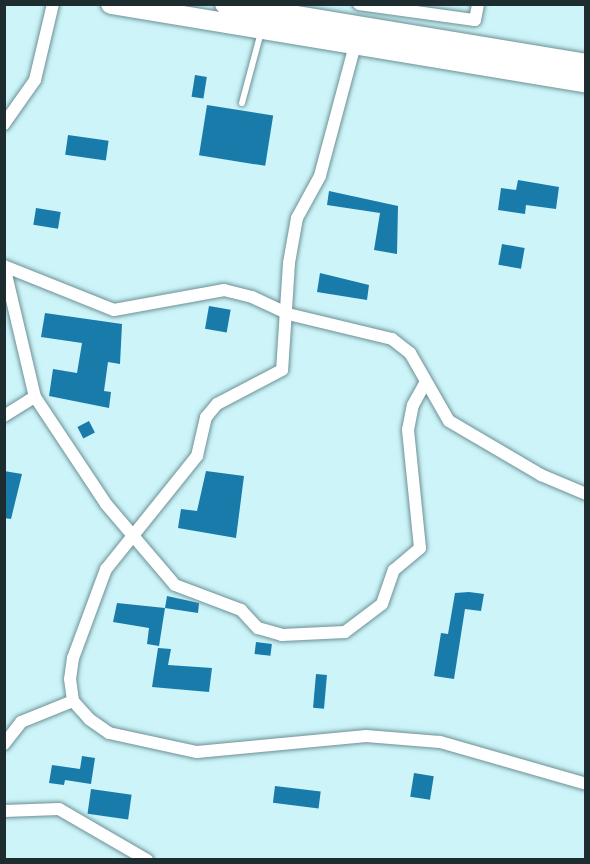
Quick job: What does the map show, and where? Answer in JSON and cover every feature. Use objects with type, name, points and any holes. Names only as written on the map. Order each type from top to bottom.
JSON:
[{"type":"main road","points":[[111,4],[267,14],[355,45],[585,84]]},
{"type":"main road","points":[[225,4],[267,14],[585,64]]},
{"type":"street","points":[[4,124],[35,80],[53,4]]},
{"type":"street","points":[[358,4],[475,20],[478,4]]},
{"type":"street","points":[[355,45],[320,176],[297,218],[289,263],[288,314],[282,370],[217,404],[206,417],[197,456],[106,569],[73,658],[70,680],[73,701],[89,719],[110,733],[197,752],[366,736],[440,742],[585,784]]},
{"type":"street","points":[[425,383],[413,405],[408,430],[420,548],[394,570],[382,604],[345,633],[282,635],[258,628],[241,610],[175,585],[106,504],[35,397],[4,266],[114,310],[224,290],[252,297],[288,314],[392,339],[410,353],[425,383],[450,421],[541,475],[585,494]]},
{"type":"street","points":[[4,416],[35,397]]},
{"type":"street","points":[[4,744],[21,722],[73,701]]},
{"type":"street","points":[[4,811],[59,809],[147,860]]},
{"type":"lane","points":[[242,103],[248,68],[267,14]]},
{"type":"building","points":[[195,75],[207,77],[203,99],[192,97]]},
{"type":"building","points":[[207,105],[273,115],[265,166],[199,155]]},
{"type":"building","points":[[68,135],[109,141],[106,161],[65,155]]},
{"type":"building","points":[[518,180],[559,187],[556,209],[526,205],[525,214],[498,210],[501,188],[516,190]]},
{"type":"building","points":[[329,191],[398,206],[397,254],[374,250],[380,213],[327,205]]},
{"type":"building","points":[[36,208],[61,212],[58,229],[33,225]]},
{"type":"building","points":[[502,244],[525,248],[521,269],[498,265]]},
{"type":"building","points":[[320,273],[369,285],[367,300],[317,292]]},
{"type":"building","points":[[209,306],[231,310],[227,332],[205,329]]},
{"type":"building","points":[[45,313],[122,324],[120,364],[108,362],[104,391],[111,392],[109,408],[49,396],[53,369],[77,373],[82,343],[41,337]]},
{"type":"building","points":[[89,421],[95,433],[83,438],[77,427]]},
{"type":"building","points":[[4,471],[22,474],[11,519],[4,518]]},
{"type":"building","points":[[206,471],[244,476],[236,538],[178,528],[181,509],[197,511]]},
{"type":"building","points":[[455,593],[484,594],[481,611],[465,609],[454,679],[434,676],[441,633],[448,634]]},
{"type":"building","points":[[167,596],[199,603],[198,613],[165,608]]},
{"type":"building","points":[[117,603],[165,608],[159,646],[147,644],[149,628],[113,622]]},
{"type":"building","points":[[256,642],[272,644],[270,656],[255,654]]},
{"type":"building","points":[[158,648],[171,649],[168,665],[212,668],[209,692],[152,687]]},
{"type":"building","points":[[316,674],[327,675],[324,709],[313,708]]},
{"type":"building","points":[[82,756],[95,758],[91,784],[65,780],[64,785],[49,783],[52,765],[80,769]]},
{"type":"building","points":[[414,773],[434,776],[430,800],[410,797]]},
{"type":"building","points":[[275,786],[321,792],[319,808],[273,803]]},
{"type":"building","points":[[91,789],[132,795],[128,819],[88,814]]}]
